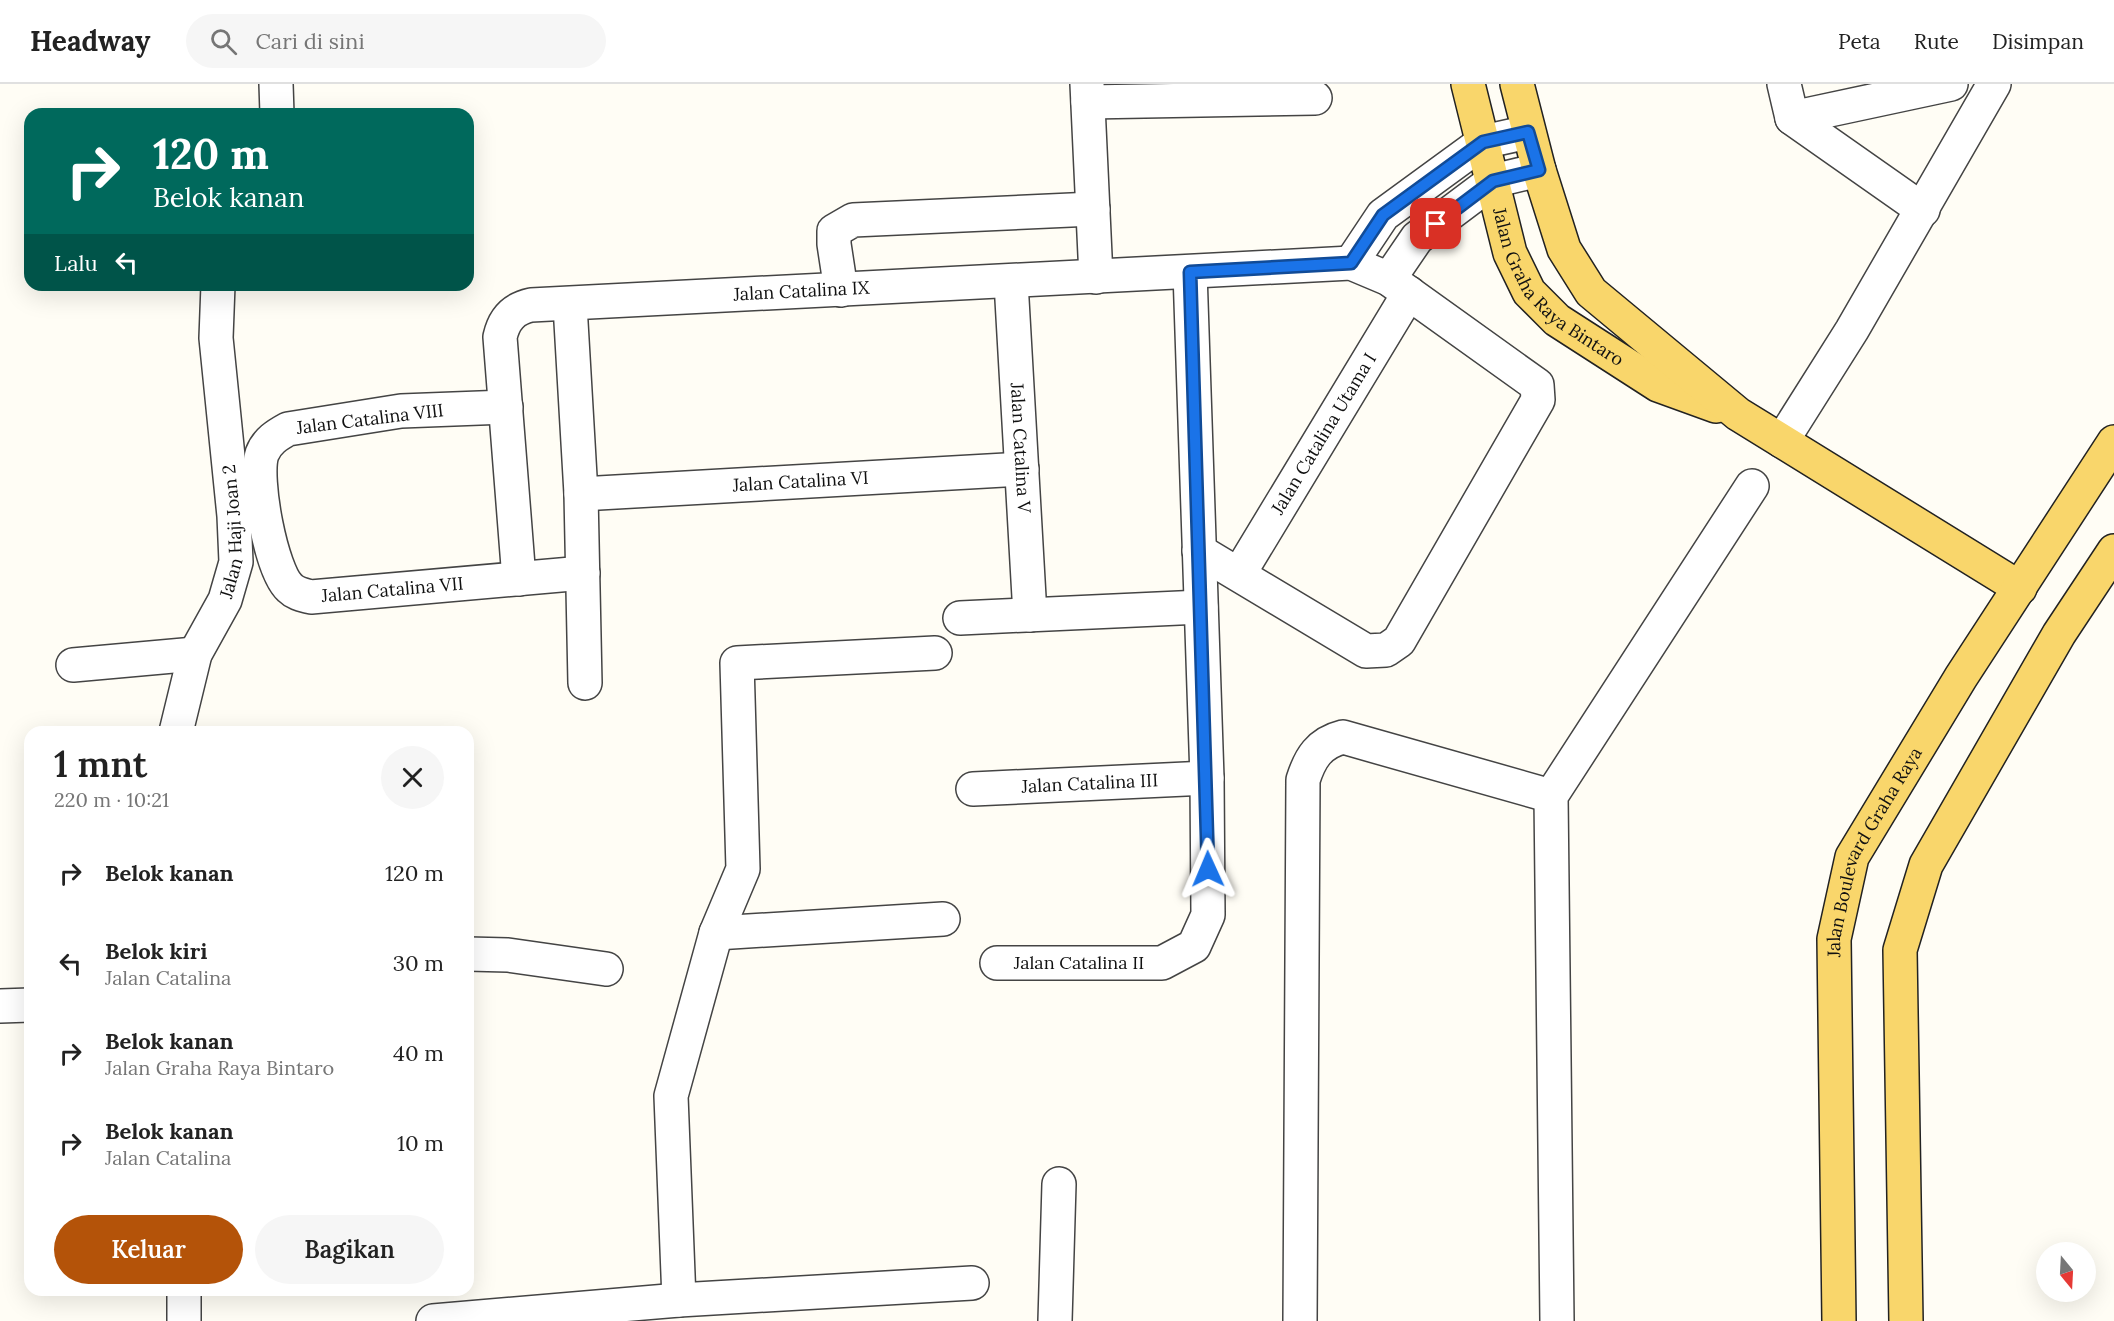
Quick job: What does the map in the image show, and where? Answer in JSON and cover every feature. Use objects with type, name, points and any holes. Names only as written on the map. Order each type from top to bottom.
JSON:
[{"type":"main road","name":"Jalan Graha Raya Bintaro","points":[[1468,84],[1510,252],[1529,292],[1557,320],[1658,385],[1737,414]]},
{"type":"main road","name":"Jalan Graha Raya Bintaro","points":[[1517,84],[1528,132],[1564,249],[1591,292],[1737,414],[2020,588]]},
{"type":"main road","name":"Jalan Boulevard Graha Raya","points":[[1839,1321],[1834,939],[1852,857],[1961,677],[2114,442]]},
{"type":"main road","points":[[1906,1321],[1900,950],[1926,865],[2059,634],[2114,551]]},
{"type":"street","points":[[276,84],[277,108]]},
{"type":"street","points":[[1785,84],[1792,118],[1923,210]]},
{"type":"street","points":[[1792,118],[1951,84]]},
{"type":"street","points":[[1782,441],[1923,210],[1994,84]]},
{"type":"street","points":[[1096,277],[1087,93],[1315,98]]},
{"type":"street","points":[[1199,551],[1366,651],[1386,650],[1399,640],[1539,398],[1534,382],[1399,286],[1351,263],[1383,215],[1483,142],[1528,132]]},
{"type":"street","points":[[1493,181],[1539,170]]},
{"type":"street","name":"Jalan Catalina Utama I","points":[[1239,574],[1399,286],[1417,238],[1493,181]]},
{"type":"street","points":[[841,290],[834,231],[853,220],[1093,209]]},
{"type":"street","name":"Jalan Catalina IX","points":[[506,407],[500,337],[503,325],[509,316],[520,308],[531,305],[1351,263]]},
{"type":"street","points":[[1190,272],[1207,777]]},
{"type":"street","name":"Jalan Catalina V","points":[[1011,282],[1030,615]]},
{"type":"street","name":"Jalan Haji Joan 2","points":[[177,726],[195,654],[225,600],[236,562],[234,516],[216,338],[218,291]]},
{"type":"street","points":[[570,304],[581,494],[585,683]]},
{"type":"street","points":[[506,407],[519,579]]},
{"type":"street","name":"Jalan Catalina VIII","points":[[264,506],[260,464],[262,453],[268,442],[288,429],[401,411],[506,407]]},
{"type":"street","name":"Jalan Catalina VI","points":[[581,494],[1022,469]]},
{"type":"street","points":[[1557,1321],[1551,796],[1752,486]]},
{"type":"street","name":"Jalan Catalina VII","points":[[264,506],[277,565],[289,587],[299,594],[311,597],[583,573]]},
{"type":"street","points":[[960,618],[1201,607]]},
{"type":"street","points":[[679,1300],[671,1096],[716,933],[743,869],[737,663],[936,653]]},
{"type":"street","points":[[73,665],[195,654]]},
{"type":"street","points":[[1300,1321],[1303,780],[1308,764],[1317,750],[1329,740],[1343,737],[1551,796]]},
{"type":"street","name":"Jalan Catalina III","points":[[973,789],[1207,777]]},
{"type":"street","name":"Jalan Catalina II","points":[[997,963],[1162,963],[1194,946],[1208,915],[1207,777]]},
{"type":"street","points":[[716,933],[943,918]]},
{"type":"street","points":[[474,954],[508,955],[606,969]]},
{"type":"street","points":[[0,1006],[24,1005]]},
{"type":"street","points":[[1055,1321],[1059,1184]]},
{"type":"street","points":[[433,1321],[679,1300],[972,1283]]},
{"type":"street","points":[[183,1296],[184,1321]]},
{"type":"route","points":[[1208,869],[1190,272],[1351,263],[1383,215],[1483,142],[1528,132],[1539,170],[1493,181],[1436,224]]}]
